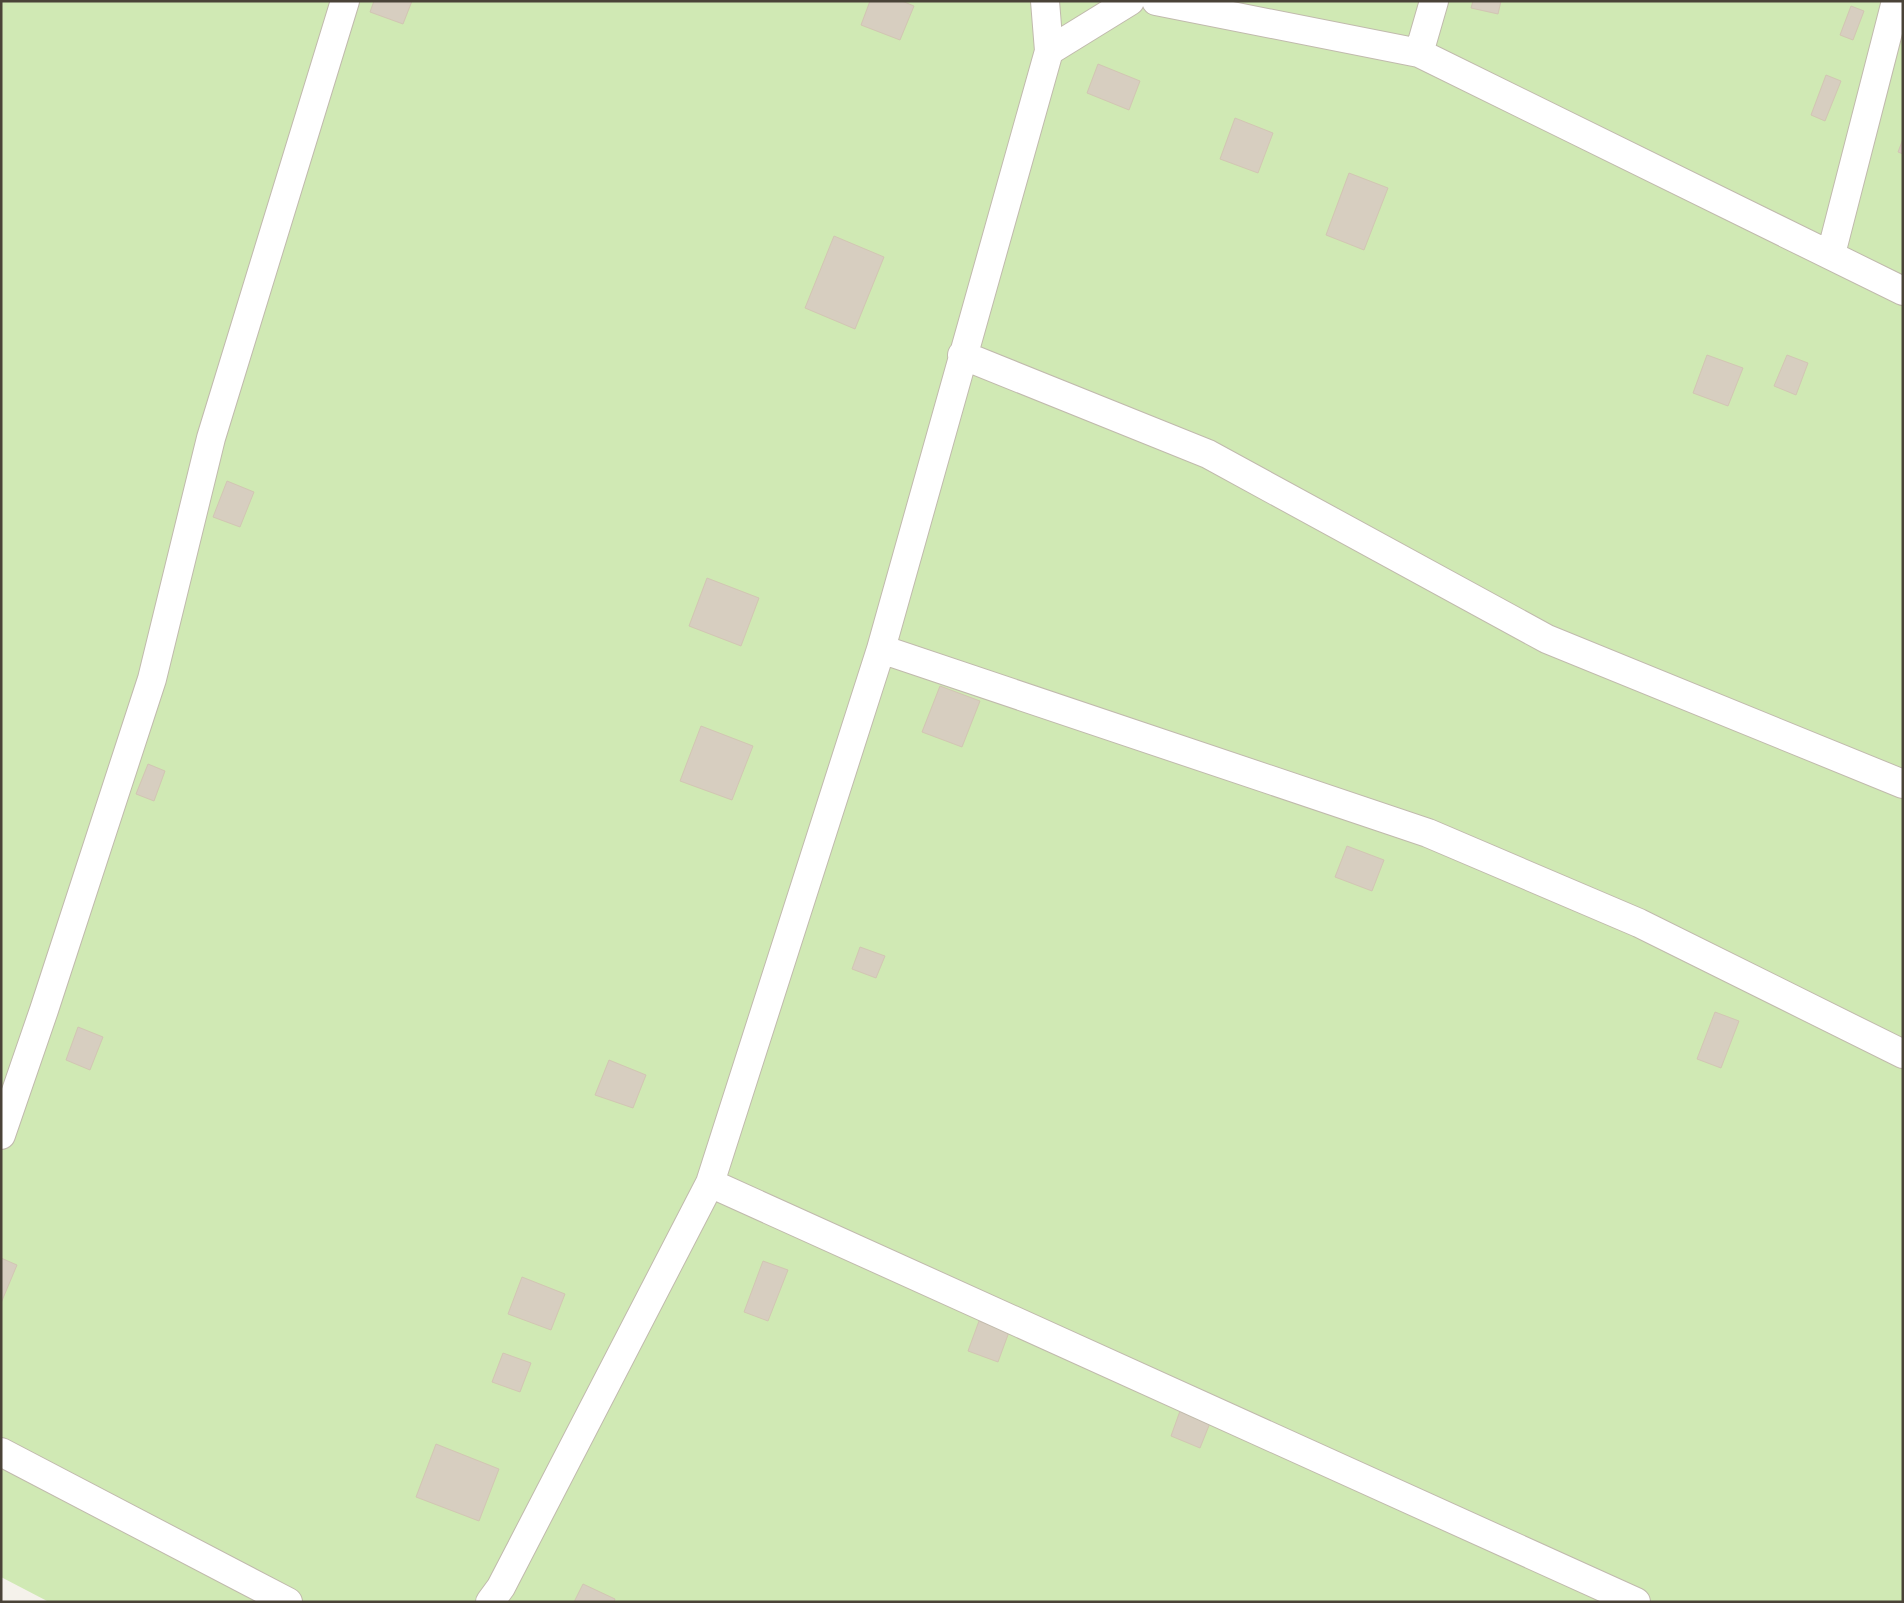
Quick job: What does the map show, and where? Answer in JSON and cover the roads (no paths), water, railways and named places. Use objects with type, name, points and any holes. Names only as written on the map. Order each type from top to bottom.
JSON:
[{"type":"street","points":[[1,1135],[44,1010],[152,679],[212,438],[345,1]]},
{"type":"street","points":[[490,1602],[501,1587],[710,1183],[881,649],[1049,50],[1046,1]]},
{"type":"street","points":[[1049,50],[1130,1]]},
{"type":"street","points":[[1156,1],[1419,53],[1903,291]]},
{"type":"street","points":[[1419,53],[1434,1]]},
{"type":"street","points":[[1831,254],[1896,1]]},
{"type":"street","points":[[962,355],[1208,454],[1547,639],[1903,784]]},
{"type":"street","points":[[881,649],[1428,833],[1639,923],[1903,1054]]},
{"type":"street","points":[[710,1183],[1636,1602]]},
{"type":"street","points":[[1,1452],[288,1602]]}]
